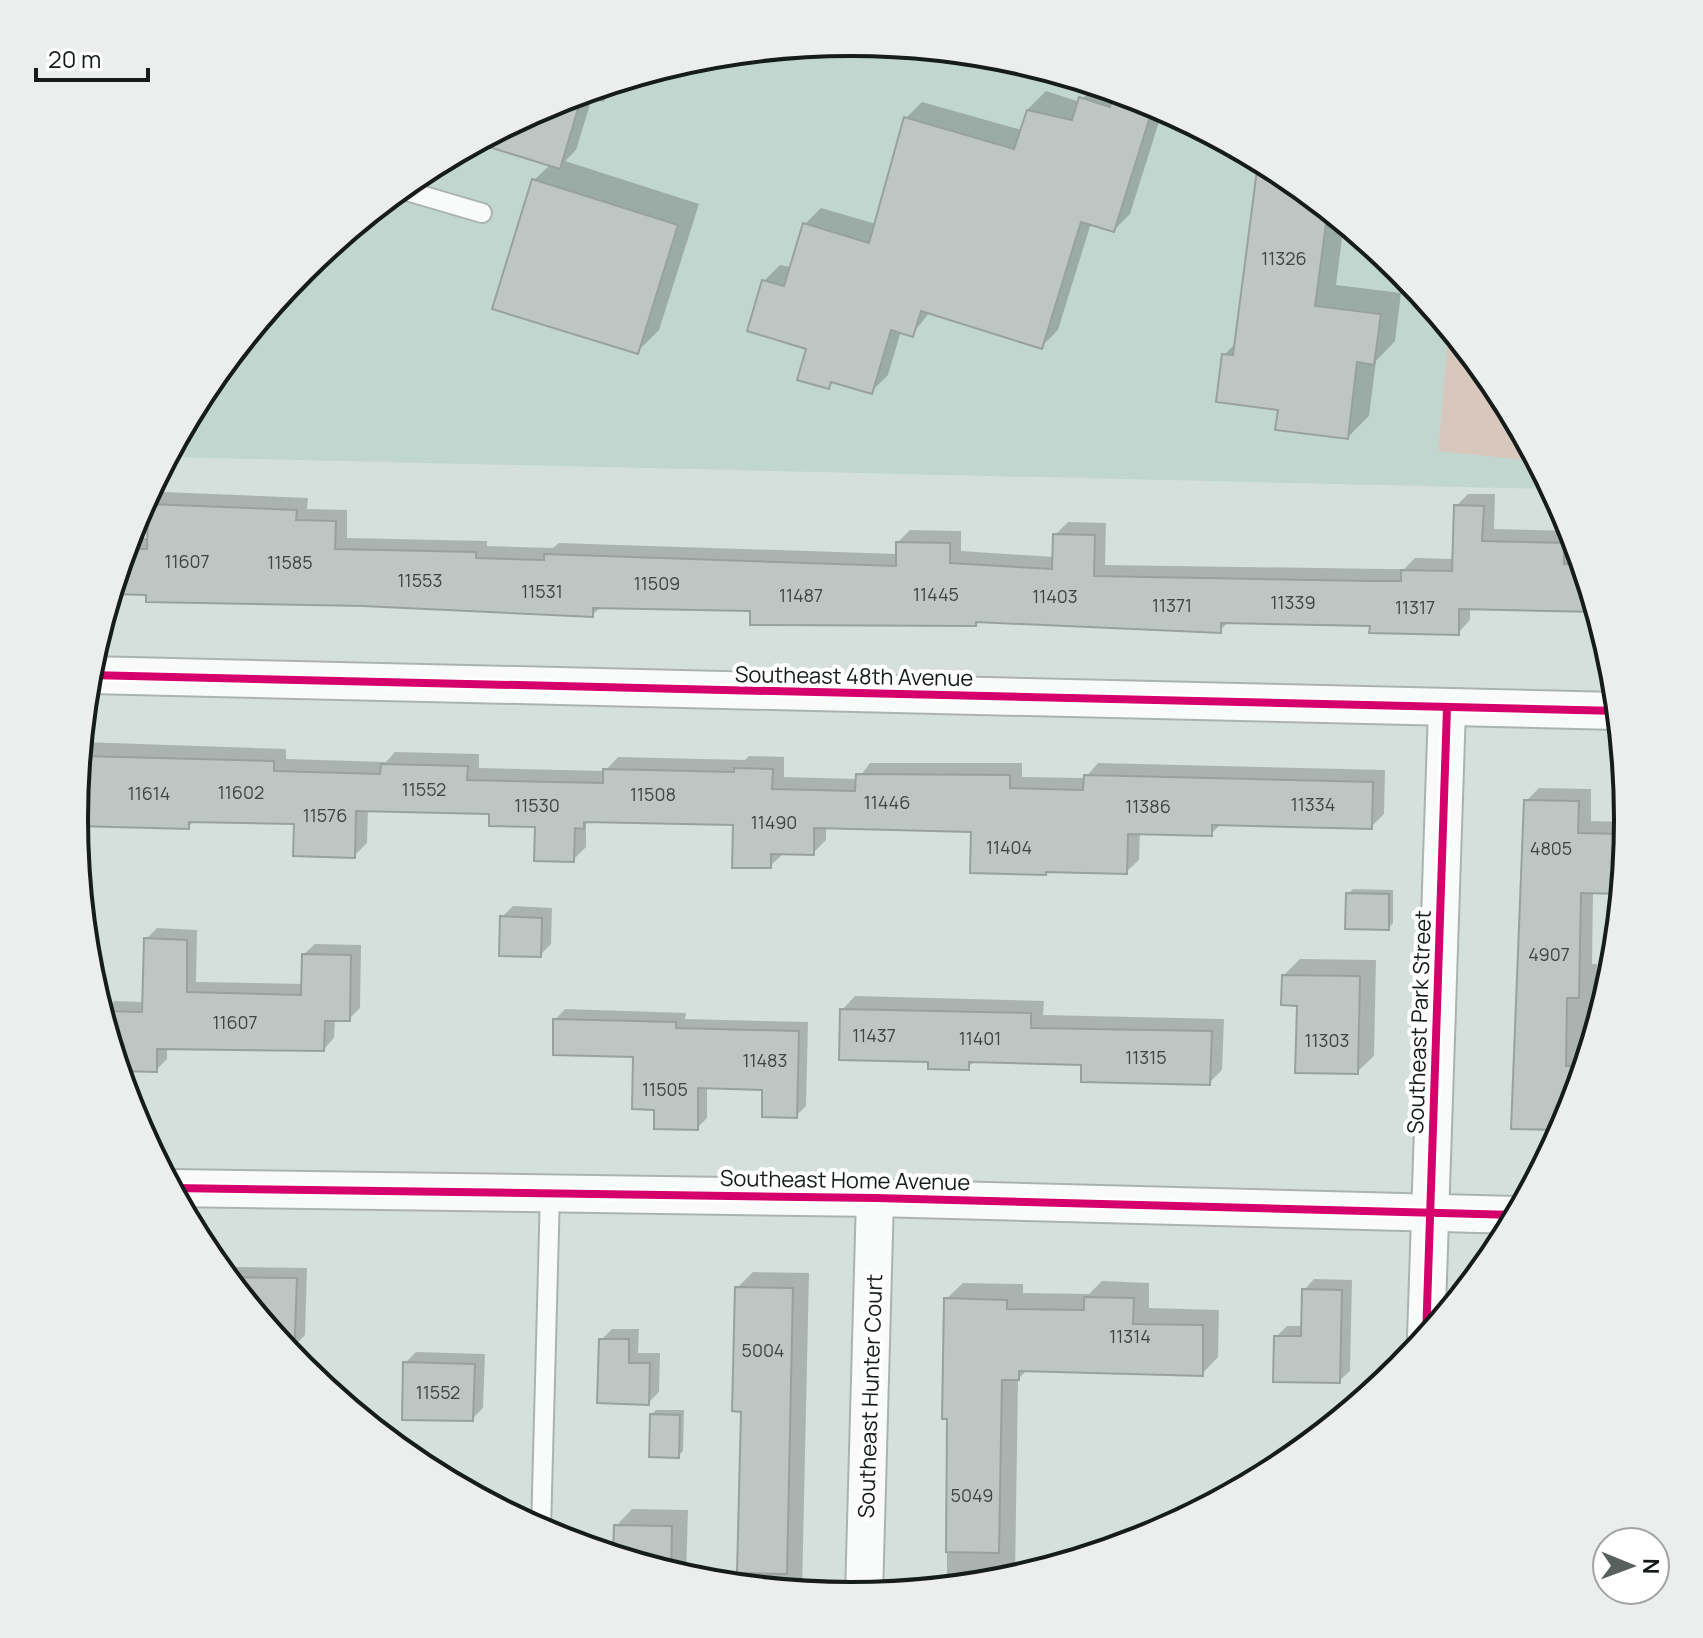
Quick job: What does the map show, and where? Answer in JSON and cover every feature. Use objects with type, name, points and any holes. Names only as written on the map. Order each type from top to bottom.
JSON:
[{"type":"street","name":"Southeast 48th Avenue","points":[[102,675],[1607,711]]},
{"type":"street","name":"Southeast Park Street","points":[[1427,1320],[1447,708]]},
{"type":"street","name":"Southeast Home Avenue","points":[[185,1188],[875,1198],[1504,1215]]},
{"type":"street","name":"Southeast Hunter Court","points":[[864,1581],[875,1198]]},
{"type":"lane","points":[[416,194],[482,213]]},
{"type":"lane","points":[[541,1516],[550,1193]]},
{"type":"shaded area","points":[[852,56],[951,63],[1049,82],[1143,114],[1233,158],[1316,214],[1391,279],[1457,355],[1486,395],[1539,489],[180,457],[217,395],[246,355],[312,279],[387,214],[470,158],[560,114],[654,82],[752,63]]},
{"type":"shaded area","points":[[1448,344],[1486,395],[1524,460],[1438,451]]},
{"type":"building","points":[[1079,97],[1110,107],[1112,102],[1150,117],[1114,232],[1081,222],[1042,349],[921,311],[913,337],[891,330],[872,394],[831,382],[829,389],[797,380],[806,349],[747,331],[762,280],[784,286],[803,223],[869,243],[904,117],[1014,149],[1027,110],[1072,120]]},
{"type":"building","points":[[579,107],[560,169],[490,147]]},
{"type":"building","points":[[1257,173],[1326,222],[1315,306],[1381,314],[1374,365],[1357,362],[1348,439],[1275,430],[1278,410],[1216,402],[1222,354],[1233,355]]},
{"type":"building","points":[[532,179],[678,225],[638,354],[492,309]]},
{"type":"building","points":[[157,504],[297,510],[296,520],[336,521],[335,549],[476,552],[476,558],[544,560],[544,554],[896,566],[896,542],[950,543],[950,563],[1052,569],[1053,534],[1095,535],[1094,576],[1401,581],[1401,570],[1452,571],[1454,505],[1484,506],[1482,541],[1562,543],[1564,564],[1570,564],[1586,612],[1459,609],[1459,635],[1369,633],[1370,626],[1221,623],[1221,633],[976,622],[976,626],[750,625],[750,611],[593,608],[593,617],[363,606],[146,602],[146,595],[123,594],[139,549],[147,549],[148,526]]},
{"type":"building","points":[[91,756],[274,761],[274,771],[380,774],[381,764],[468,766],[467,780],[603,783],[603,769],[734,772],[734,768],[773,769],[772,789],[855,791],[856,774],[1010,775],[1010,788],[1083,790],[1084,775],[1373,782],[1372,829],[1212,825],[1212,836],[1128,834],[1127,874],[970,873],[971,832],[814,828],[814,855],[771,854],[771,868],[732,868],[733,825],[584,822],[584,829],[575,828],[574,862],[534,861],[535,827],[489,826],[489,814],[356,811],[355,858],[293,856],[294,824],[189,822],[189,829],[88,826]]},
{"type":"building","points":[[1524,800],[1579,801],[1578,833],[1614,834],[1611,894],[1581,893],[1579,998],[1567,998],[1566,1066],[1573,1066],[1556,1111],[1548,1130],[1511,1129]]},
{"type":"building","points":[[1346,893],[1389,894],[1389,930],[1345,929]]},
{"type":"building","points":[[500,916],[542,918],[541,957],[499,956]]},
{"type":"building","points":[[144,938],[187,940],[187,992],[301,995],[302,954],[351,955],[350,1021],[325,1021],[324,1051],[157,1049],[157,1072],[132,1071],[113,1011],[142,1012]]},
{"type":"building","points":[[1282,975],[1360,976],[1358,1074],[1295,1073],[1297,1006],[1281,1005]]},
{"type":"building","points":[[840,1009],[1031,1013],[1031,1028],[1212,1031],[1210,1085],[1081,1082],[1081,1065],[969,1062],[969,1070],[928,1069],[928,1062],[839,1060]]},
{"type":"building","points":[[553,1019],[676,1022],[676,1028],[799,1031],[797,1118],[762,1117],[762,1090],[698,1088],[698,1130],[654,1129],[654,1110],[632,1109],[633,1057],[553,1055]]},
{"type":"building","points":[[242,1277],[297,1278],[295,1340]]},
{"type":"building","points":[[735,1287],[793,1288],[787,1574],[737,1573],[741,1412],[732,1411]]},
{"type":"building","points":[[1302,1289],[1342,1290],[1340,1383],[1273,1382],[1274,1336],[1301,1336]]},
{"type":"building","points":[[1084,1297],[1134,1298],[1133,1324],[1203,1325],[1203,1376],[1019,1371],[1019,1380],[1002,1380],[999,1553],[946,1552],[947,1419],[942,1419],[944,1298],[1007,1300],[1007,1309],[1084,1310]]},
{"type":"building","points":[[599,1339],[629,1339],[629,1363],[650,1363],[649,1405],[597,1403]]},
{"type":"building","points":[[403,1362],[475,1364],[473,1421],[402,1420]]},
{"type":"building","points":[[650,1414],[680,1415],[679,1458],[649,1457]]},
{"type":"building","points":[[614,1525],[672,1526],[671,1560],[613,1544]]},
{"type":"cycle path","points":[[102,675],[1607,711]]},
{"type":"cycle path","points":[[1427,1320],[1447,708]]},
{"type":"cycle path","points":[[185,1188],[875,1198],[1504,1215]]}]
